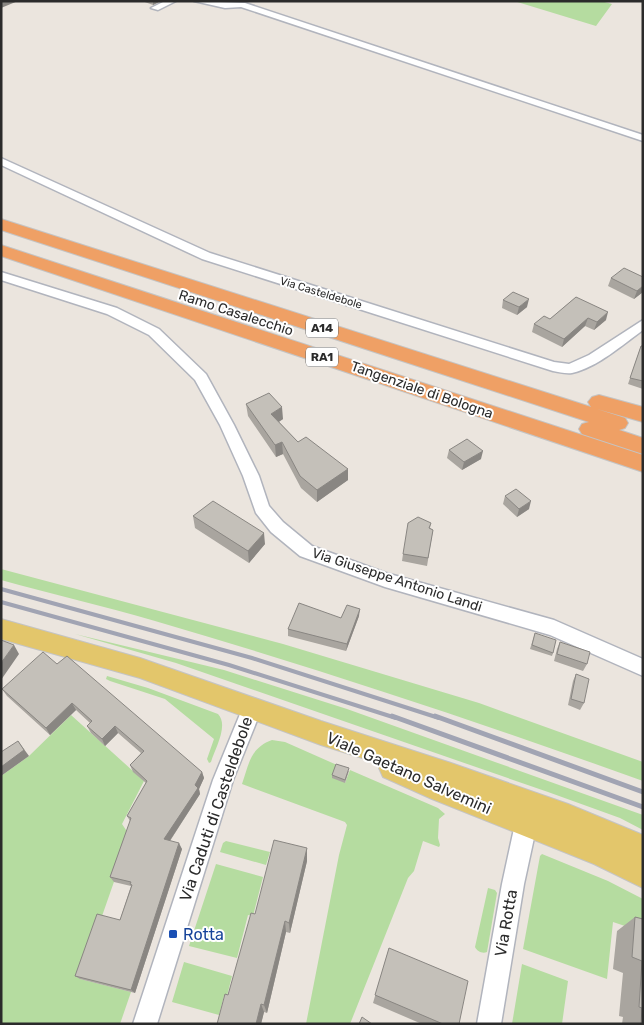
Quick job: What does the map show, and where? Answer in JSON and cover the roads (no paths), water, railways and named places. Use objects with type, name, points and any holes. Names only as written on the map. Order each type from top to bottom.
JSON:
[{"type":"highway","points":[[1,212],[643,416]]},
{"type":"highway","name":"Ramo Casalecchio","points":[[1,224],[643,431]]},
{"type":"highway","name":"Ramo Casalecchio","points":[[1,236],[643,446]]},
{"type":"highway","name":"Tangenziale di Bologna","points":[[1,250],[643,464]]},
{"type":"main road","name":"Via Caduti di Casteldebole","points":[[1,629],[140,668],[320,733]]},
{"type":"main road","name":"Viale Gaetano Salvemini","points":[[320,733],[433,787],[602,854],[643,874]]},
{"type":"main road","name":"Viale Gaetano Salvemini","points":[[320,733],[541,808],[609,833],[643,848]]},
{"type":"street","points":[[154,8],[172,1]]},
{"type":"street","points":[[198,1],[225,6],[242,5],[643,138]]},
{"type":"street","name":"Via Casteldebole","points":[[1,161],[219,261],[553,366],[570,369],[594,358],[643,324]]},
{"type":"street","name":"Via Giuseppe Antonio Landi","points":[[1,276],[112,311],[154,332],[201,377],[227,425],[251,476],[262,509],[277,527],[306,552],[385,580],[554,628],[643,668]]},
{"type":"street","name":"Via Caduti di Casteldebole","points":[[144,1024],[223,780],[252,708]]},
{"type":"street","name":"Via Rotta","points":[[489,1024],[513,884],[526,824]]},
{"type":"railway","points":[[1,589],[252,658],[439,718]]},
{"type":"railway","points":[[1,602],[229,665],[396,718]]},
{"type":"railway","points":[[392,716],[643,807]]},
{"type":"railway","points":[[435,716],[643,792]]},
{"type":"place","name":"Rotta","points":[[173,934]]}]
